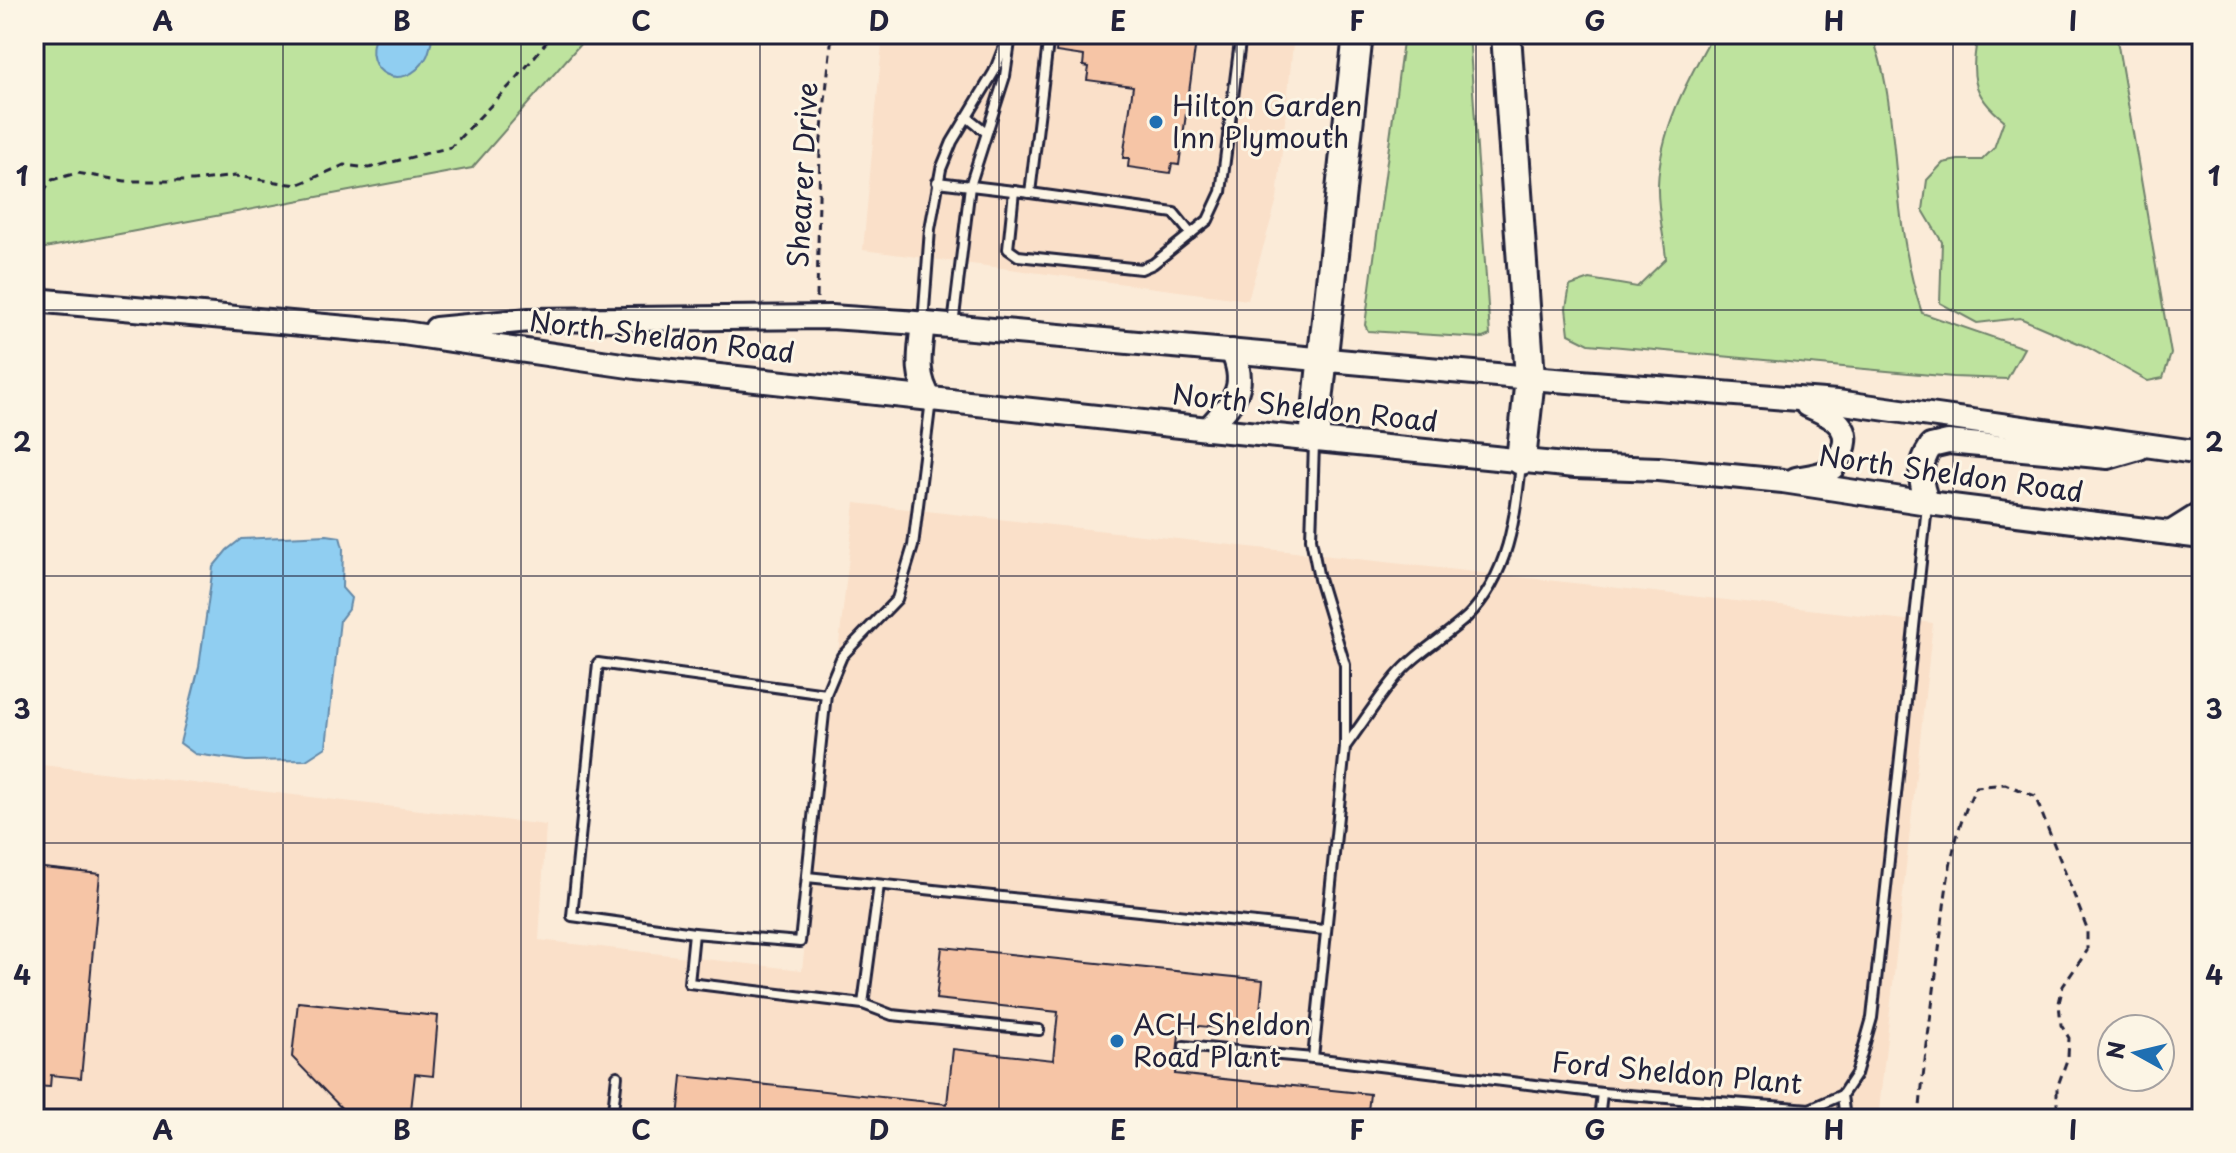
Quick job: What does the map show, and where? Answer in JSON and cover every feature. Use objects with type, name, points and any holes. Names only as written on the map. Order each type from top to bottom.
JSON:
[{"type":"highway","points":[[1314,438],[1358,34]]},
{"type":"highway","points":[[1506,34],[1530,378],[1521,460]]},
{"type":"main road","name":"North Sheldon Road","points":[[34,300],[403,333],[636,367],[1208,429],[1521,460],[1783,481],[1928,503],[2202,537]]},
{"type":"main road","name":"North Sheldon Road","points":[[403,333],[529,320],[817,318],[923,323],[1530,378],[1788,397],[2202,453]]},
{"type":"main road","points":[[923,323],[919,368],[924,390],[931,400]]},
{"type":"main road","points":[[1208,429],[1238,390],[1240,375],[1232,351]]},
{"type":"main road","points":[[1783,481],[1823,474],[1838,462],[1845,446],[1845,432],[1828,414],[1788,397]]},
{"type":"main road","points":[[1928,503],[1920,472],[1923,458],[1931,446],[1948,442],[2108,457],[2149,445]]},
{"type":"main road","points":[[2170,533],[2202,513]]},
{"type":"lane","points":[[923,323],[937,182],[952,142],[994,72],[1010,34]]},
{"type":"lane","points":[[953,326],[970,186],[1005,76],[1010,34]]},
{"type":"lane","points":[[1030,193],[1049,34]]},
{"type":"lane","points":[[1014,191],[1008,249],[1018,256],[1141,269],[1153,264],[1208,220],[1221,192],[1241,34]]},
{"type":"lane","points":[[967,117],[986,132]]},
{"type":"lane","points":[[937,182],[1174,213],[1191,234]]},
{"type":"lane","points":[[826,694],[598,663],[572,916],[694,933],[800,942],[826,694],[842,656],[897,599],[913,546],[931,400]]},
{"type":"lane","points":[[1313,1058],[1345,748],[1345,665],[1319,579],[1311,539],[1314,438]]},
{"type":"lane","points":[[1345,748],[1397,676],[1467,616],[1488,591],[1504,560],[1517,500],[1521,460]]},
{"type":"lane","name":"Ford Sheldon Plant","points":[[1184,1046],[1313,1058],[1602,1093],[1810,1109],[1842,1095],[1856,1074],[1872,1018],[1928,503]]},
{"type":"lane","points":[[807,877],[1324,930]]},
{"type":"lane","points":[[863,1004],[879,885]]},
{"type":"lane","points":[[694,933],[689,983],[863,1004],[892,1015],[1039,1030]]},
{"type":"lane","points":[[612,1119],[617,1076]]},
{"type":"lane","points":[[1599,1119],[1602,1093]]},
{"type":"lane","points":[[1842,1095],[1845,1119]]},
{"type":"path","points":[[34,203],[52,180],[77,173],[125,181],[193,181],[235,176],[297,185],[344,165],[369,168],[451,147],[518,77],[553,34]]},
{"type":"path","name":"Shearer Drive","points":[[817,318],[820,149],[832,34]]},
{"type":"path","points":[[1919,1119],[1942,910],[1951,858],[1963,812],[1976,787],[2005,784],[2035,796],[2087,928],[2087,951],[2063,986],[2059,1003],[2061,1025],[2069,1038],[2068,1057],[2057,1088],[2057,1119]]},
{"type":"shaded area","points":[[883,34],[1294,34],[1277,199],[1248,300],[863,250]]},
{"type":"shaded area","points":[[855,503],[1933,623],[1878,1119],[34,1119],[34,764],[546,825],[539,940],[802,970]]},
{"type":"green space","points":[[34,34],[589,34],[472,168],[34,250]]},
{"type":"green space","points":[[1404,34],[1469,34],[1490,335],[1483,338],[1368,331],[1365,325]]},
{"type":"green space","points":[[1713,34],[1871,34],[1887,90],[1903,232],[1922,313],[2024,348],[2007,379],[1953,377],[1589,344],[1569,334],[1566,308],[1570,286],[1590,279],[1637,287],[1666,259],[1658,194],[1664,144],[1676,106]]},
{"type":"green space","points":[[1978,34],[2116,34],[2171,354],[2163,378],[2148,381],[2085,346],[2020,318],[1977,323],[1940,303],[1942,242],[1923,210],[1927,180],[1943,163],[1982,160],[1994,148],[2004,120],[1979,92],[1974,72]]},
{"type":"water","points":[[376,34],[433,34],[427,56],[417,69],[396,77],[386,74],[374,59],[372,48]]},
{"type":"water","points":[[340,537],[343,548],[342,588],[351,598],[349,608],[340,620],[326,747],[306,760],[246,761],[195,754],[180,743],[199,667],[213,567],[241,539]]},
{"type":"building","name":"Hilton Garden Inn Plymouth","points":[[1086,34],[1197,34],[1179,165],[1172,164],[1170,173],[1128,167],[1129,158],[1123,158],[1133,86],[1087,80],[1089,67],[1083,66],[1084,56],[1056,52],[1058,35],[1086,39]]},
{"type":"building","points":[[34,867],[100,874],[81,1078],[51,1075],[50,1087],[34,1086]]},
{"type":"building","name":"ACH Sheldon Road Plant","points":[[942,947],[1263,980],[1258,1032],[1180,1024],[1175,1074],[1370,1094],[1367,1119],[678,1119],[682,1076],[947,1104],[953,1049],[1053,1060],[1058,1012],[936,999]]},
{"type":"building","points":[[298,1002],[438,1016],[433,1076],[415,1074],[410,1119],[352,1119],[292,1057]]},
{"type":"place","name":"Hilton Garden Inn Plymouth","points":[[1156,122]]},
{"type":"place","name":"ACH Sheldon Road Plant","points":[[1117,1041]]}]
